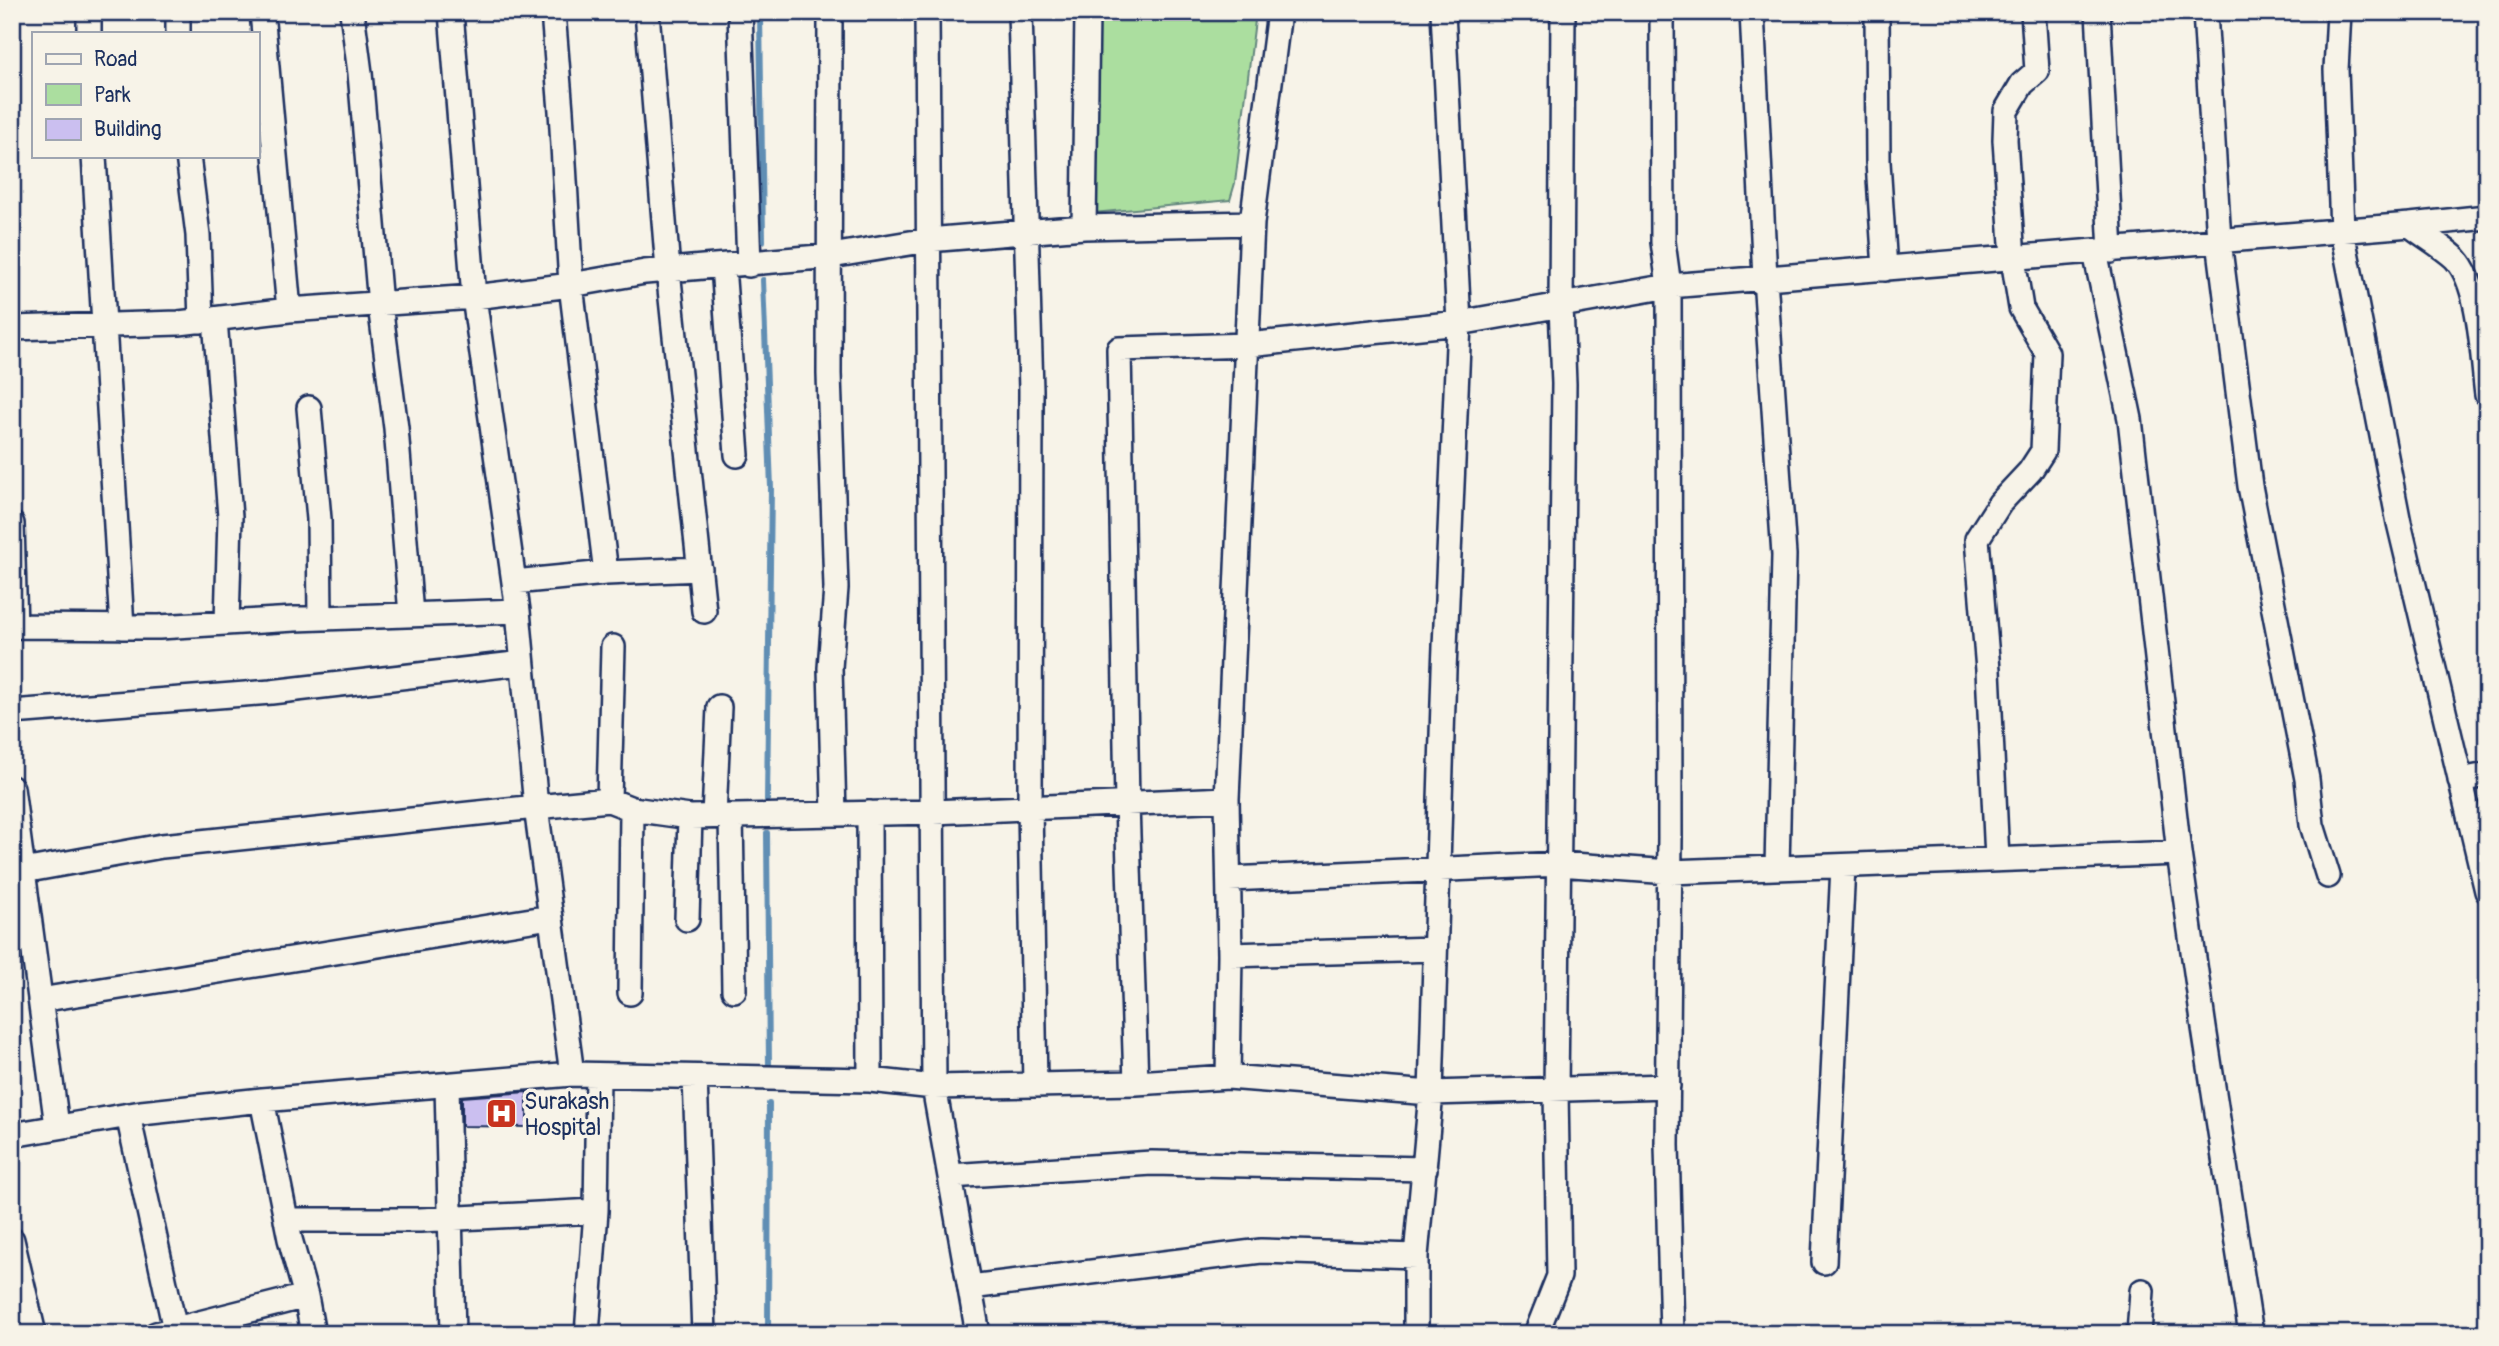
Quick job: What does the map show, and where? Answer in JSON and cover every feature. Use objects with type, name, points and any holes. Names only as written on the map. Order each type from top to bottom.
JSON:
[{"type":"street","points":[[89,12],[89,32]]},
{"type":"street","points":[[178,12],[178,32]]},
{"type":"street","points":[[262,12],[289,310]]},
{"type":"street","points":[[352,12],[360,73],[380,305],[396,428],[411,615]]},
{"type":"street","points":[[451,12],[474,297],[517,611],[536,807],[572,1074]]},
{"type":"street","points":[[553,12],[571,285],[606,573]]},
{"type":"street","points":[[647,12],[668,270],[704,611]]},
{"type":"street","points":[[740,12],[749,265]]},
{"type":"street","points":[[830,12],[830,374],[836,588],[830,668],[834,814]]},
{"type":"street","points":[[927,12],[934,1087],[978,1334]]},
{"type":"street","points":[[1020,12],[1031,390],[1030,807],[1035,1085]]},
{"type":"street","points":[[1084,226],[1087,12]]},
{"type":"street","points":[[1228,1077],[1230,955],[1227,799],[1252,223],[1279,12]]},
{"type":"street","points":[[1416,1334],[1416,1256],[1432,1093],[1459,323],[1443,12]]},
{"type":"street","points":[[1536,1334],[1559,1276],[1556,1091],[1564,384],[1561,305],[1563,12]]},
{"type":"street","points":[[1662,12],[1663,242],[1669,286],[1668,1086],[1672,1334]]},
{"type":"street","points":[[1752,12],[1765,278],[1784,555],[1777,868]]},
{"type":"street","points":[[1877,12],[1878,162],[1885,269]]},
{"type":"street","points":[[1997,859],[1988,670],[1977,539],[2000,503],[2030,471],[2043,451],[2047,353],[2021,308],[2013,259],[2004,140],[2006,111],[2022,83],[2037,71],[2033,12]]},
{"type":"street","points":[[2098,12],[2103,251],[2130,419],[2179,853],[2251,1334]]},
{"type":"street","points":[[2205,12],[2219,242],[2250,486],[2307,779],[2312,825],[2328,876]]},
{"type":"street","points":[[2339,12],[2336,70],[2342,231],[2399,523],[2487,891]]},
{"type":"street","points":[[94,158],[122,627]]},
{"type":"street","points":[[188,158],[230,517],[227,623]]},
{"type":"street","points":[[1136,1083],[1127,804],[1119,349],[1248,345],[1459,323],[1669,286],[2219,242],[2487,217]]},
{"type":"street","points":[[12,328],[208,320],[289,310],[474,297],[668,270],[749,265],[831,256],[928,240],[1084,226],[1252,223]]},
{"type":"street","points":[[2410,225],[2454,258],[2468,277],[2474,297],[2487,395]]},
{"type":"street","points":[[723,266],[737,456]]},
{"type":"street","points":[[309,408],[319,519],[320,618]]},
{"type":"street","points":[[12,524],[14,627],[122,627],[517,611]]},
{"type":"street","points":[[513,582],[606,573],[700,569]]},
{"type":"street","points":[[608,800],[613,647]]},
{"type":"street","points":[[12,712],[271,692],[522,663]]},
{"type":"street","points":[[719,707],[722,816],[734,990]]},
{"type":"street","points":[[2460,780],[2487,775]]},
{"type":"street","points":[[12,788],[23,871],[20,904],[40,1000],[57,1126]]},
{"type":"street","points":[[23,871],[162,846],[608,800],[632,809],[690,817],[933,812],[1227,799]]},
{"type":"street","points":[[630,993],[632,809]]},
{"type":"street","points":[[869,813],[870,1080]]},
{"type":"street","points":[[687,919],[690,817]]},
{"type":"street","points":[[1229,879],[1559,864],[1670,872],[2179,853]]},
{"type":"street","points":[[1824,1262],[1843,866]]},
{"type":"street","points":[[40,1000],[550,917]]},
{"type":"street","points":[[1230,955],[1435,949]]},
{"type":"street","points":[[12,1135],[128,1115],[262,1100],[572,1074],[870,1080],[934,1087],[1136,1083],[1228,1077],[1432,1093],[1668,1086]]},
{"type":"street","points":[[587,1334],[596,1211],[598,1075]]},
{"type":"street","points":[[695,1077],[704,1334]]},
{"type":"street","points":[[447,1084],[453,1334]]},
{"type":"street","points":[[262,1100],[286,1220],[313,1334]]},
{"type":"street","points":[[128,1115],[169,1332],[306,1296]]},
{"type":"street","points":[[950,1177],[1153,1163],[1425,1169]]},
{"type":"street","points":[[286,1220],[451,1219],[596,1211]]},
{"type":"street","points":[[12,1240],[34,1334]]},
{"type":"street","points":[[970,1287],[1261,1251],[1416,1256]]},
{"type":"street","points":[[2139,1334],[2142,1291]]},
{"type":"green space","points":[[1094,12],[1256,12],[1235,183],[1230,200],[1093,213]]},
{"type":"building","points":[[527,1092],[527,1127],[462,1126],[462,1097]]},
{"type":"waterway","points":[[760,12],[763,241]]},
{"type":"waterway","points":[[763,280],[771,488],[767,800]]},
{"type":"waterway","points":[[767,833],[769,1067]]},
{"type":"waterway","points":[[768,1334],[769,1104]]},
{"type":"place","name":"Surakash Hospital","points":[[501,1114]]}]
